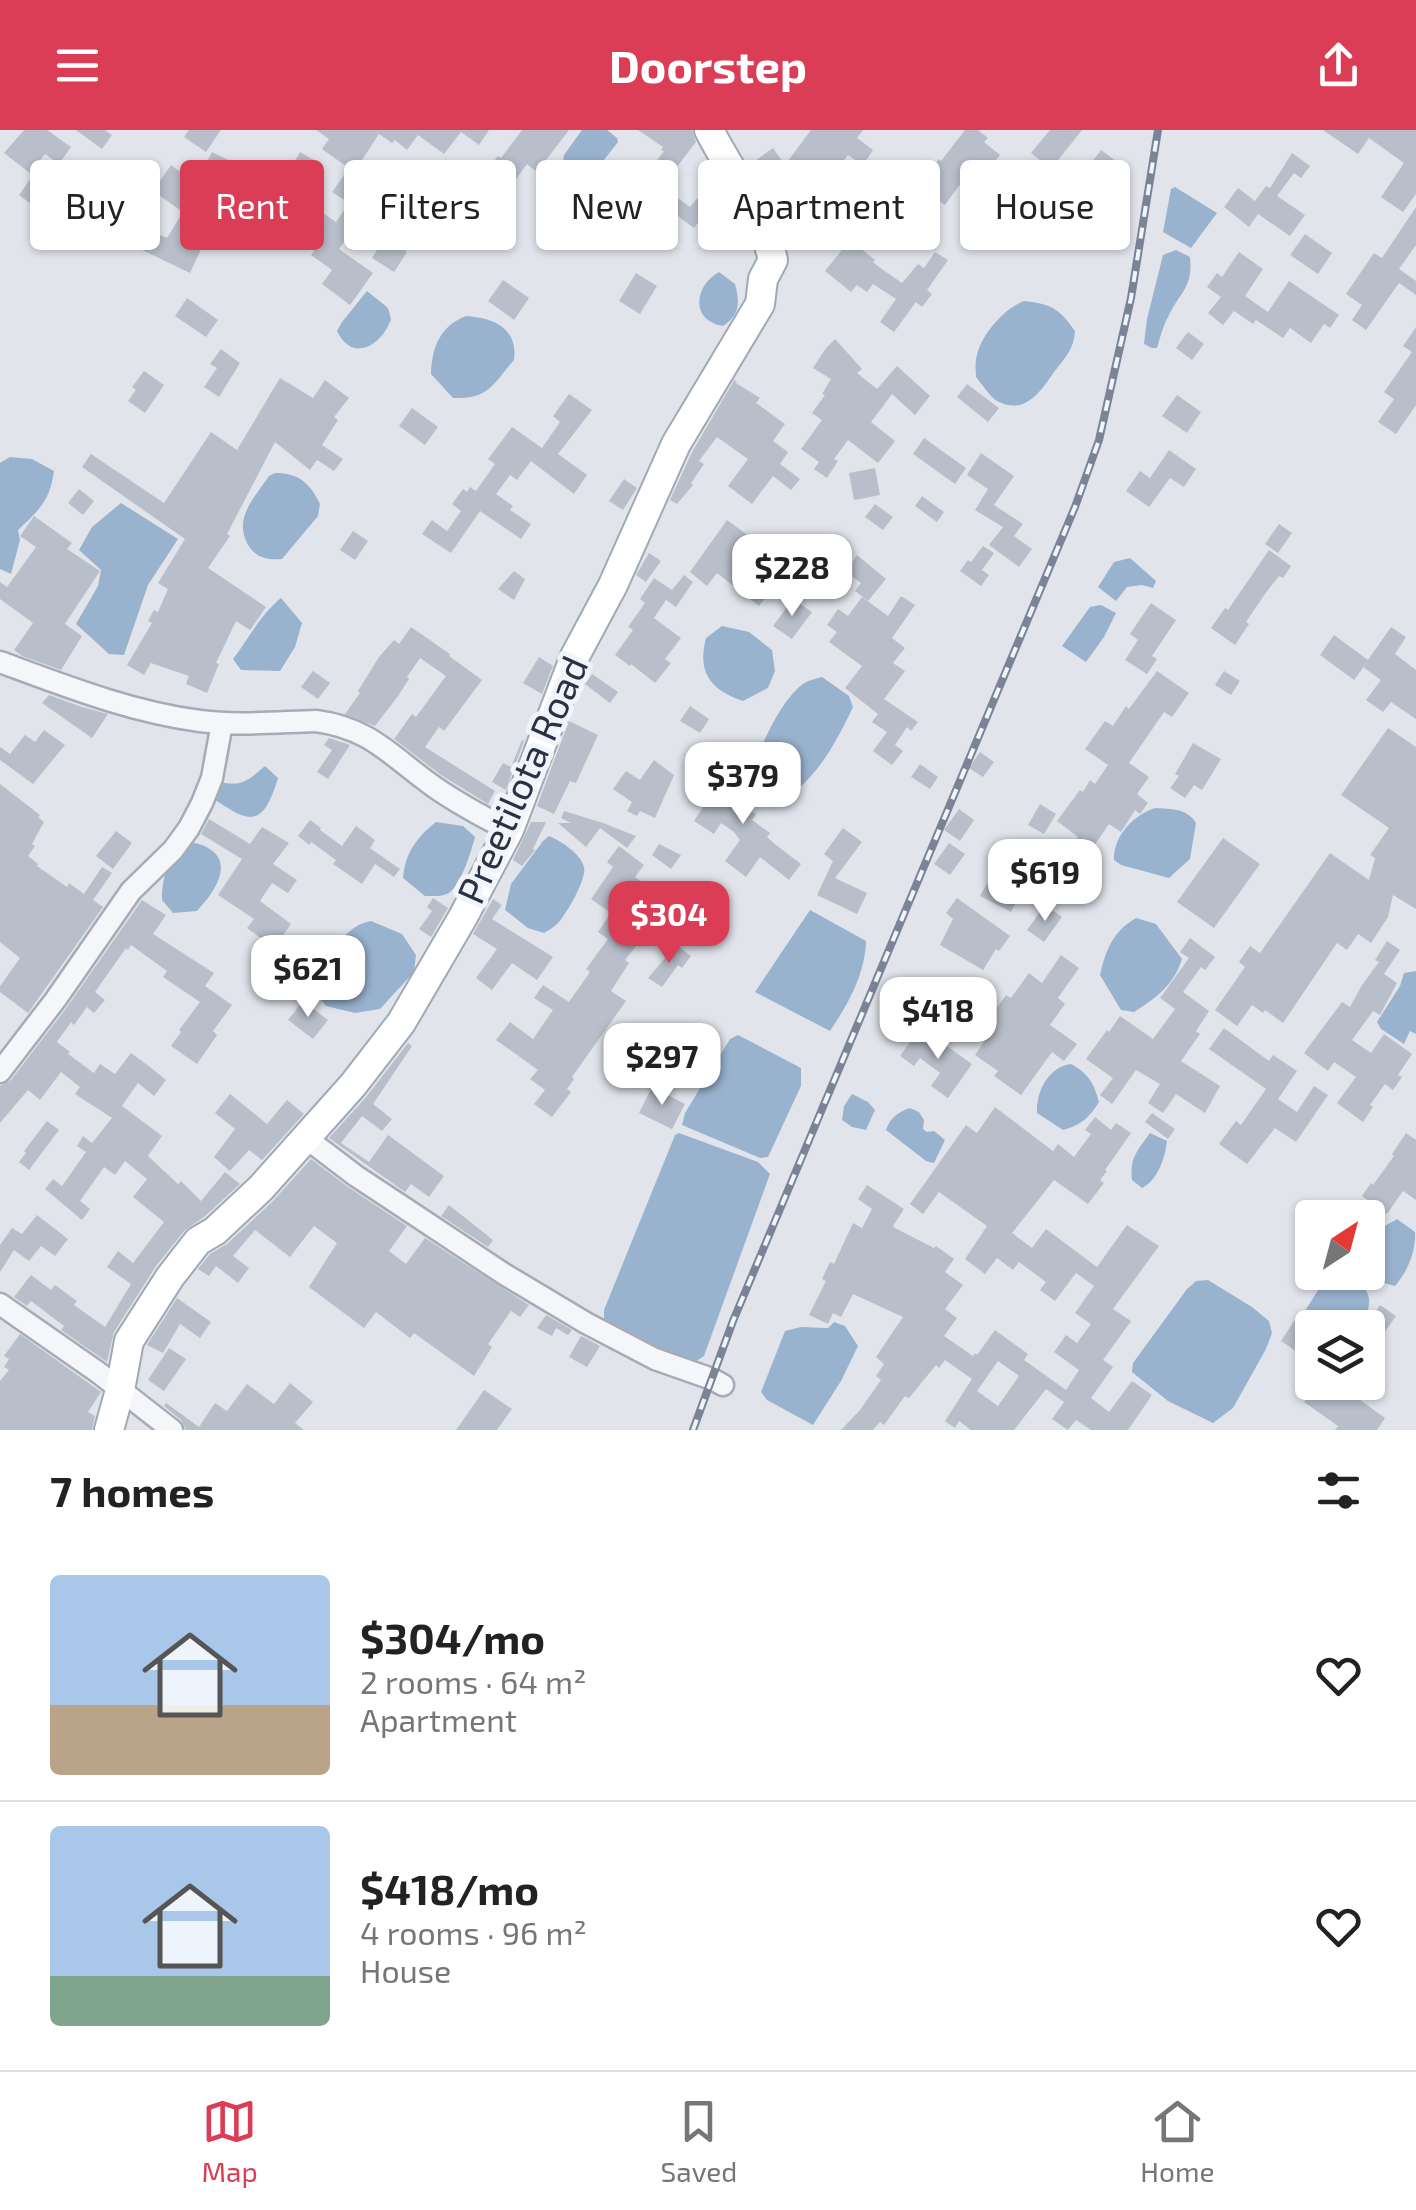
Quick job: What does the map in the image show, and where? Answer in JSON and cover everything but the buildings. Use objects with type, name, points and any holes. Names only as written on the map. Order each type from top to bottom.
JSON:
[{"type":"main road","name":"Preetilota Road","points":[[109,1430],[130,1341],[188,1252],[262,1188],[353,1085],[401,1023],[463,917],[508,830],[576,656],[614,585],[676,444],[760,304],[763,279],[773,260],[766,230],[709,130]]},
{"type":"street","points":[[0,662],[158,714],[222,722],[316,721],[360,732],[431,785],[508,830]]},
{"type":"street","points":[[0,1072],[131,891],[173,850],[189,828],[212,778],[222,722]]},
{"type":"street","points":[[306,1138],[356,1176],[504,1274],[655,1359],[723,1386]]},
{"type":"street","points":[[0,1304],[172,1430]]},
{"type":"water","points":[[582,130],[607,130],[617,138],[604,160],[563,160]]},
{"type":"water","points":[[1175,187],[1217,213],[1191,248],[1163,232],[1171,189]]},
{"type":"water","points":[[1176,250],[1190,257],[1190,276],[1166,321],[1157,348],[1152,348],[1144,344],[1147,319],[1163,255]]},
{"type":"water","points":[[719,272],[735,284],[738,297],[736,313],[723,326],[705,317],[699,302],[705,285]]},
{"type":"water","points":[[367,291],[388,308],[391,319],[381,337],[358,348],[343,341],[337,331]]},
{"type":"water","points":[[1024,301],[1059,312],[1075,331],[1068,353],[1038,393],[1024,403],[1007,405],[994,399],[976,377],[976,360],[993,325]]},
{"type":"water","points":[[466,316],[502,327],[512,340],[514,360],[482,393],[453,398],[431,374],[432,364],[444,332]]},
{"type":"water","points":[[10,457],[32,459],[54,471],[42,504],[18,530],[20,540],[11,574],[0,569],[0,463]]},
{"type":"water","points":[[275,473],[303,481],[320,504],[318,516],[282,559],[258,555],[247,543],[243,525],[248,508]]},
{"type":"water","points":[[121,503],[178,539],[148,585],[124,655],[109,654],[76,624],[98,586],[101,570],[79,550],[92,527]]},
{"type":"water","points":[[1130,558],[1156,581],[1153,588],[1127,587],[1116,601],[1098,587],[1114,562]]},
{"type":"water","points":[[281,598],[302,623],[295,647],[280,671],[241,670],[233,659]]},
{"type":"water","points":[[1101,605],[1116,613],[1086,662],[1062,646],[1090,607]]},
{"type":"water","points":[[722,626],[749,632],[772,650],[775,671],[768,688],[743,701],[714,685],[705,670],[706,638]]},
{"type":"water","points":[[822,677],[849,696],[853,707],[818,768],[788,796],[761,779],[754,766],[768,732],[789,698],[806,682]]},
{"type":"water","points":[[265,766],[278,778],[259,814],[243,816],[208,795],[220,782],[245,781]]},
{"type":"water","points":[[1155,808],[1183,812],[1196,823],[1190,859],[1169,878],[1114,860],[1117,843],[1126,828]]},
{"type":"water","points":[[436,822],[463,826],[475,837],[466,866],[450,892],[425,896],[403,878],[404,869],[413,846]]},
{"type":"water","points":[[549,836],[575,853],[584,873],[565,913],[544,933],[528,928],[505,910],[511,884]]},
{"type":"water","points":[[191,842],[215,854],[221,871],[213,892],[197,911],[173,913],[162,900],[164,881],[173,861]]},
{"type":"water","points":[[810,910],[866,941],[859,977],[830,1031],[755,992]]},
{"type":"water","points":[[1136,918],[1156,924],[1182,959],[1163,990],[1134,1012],[1121,1010],[1100,975],[1111,942]]},
{"type":"water","points":[[371,921],[402,934],[416,955],[414,972],[380,1009],[355,1013],[326,1006],[310,986],[343,937]]},
{"type":"water","points":[[1416,971],[1416,1034],[1410,1031],[1404,1044],[1377,1022],[1404,973]]},
{"type":"water","points":[[738,1035],[801,1068],[801,1086],[768,1157],[760,1158],[682,1125],[685,1113],[730,1039]]},
{"type":"water","points":[[1071,1064],[1090,1079],[1099,1102],[1084,1120],[1063,1130],[1037,1113],[1037,1105],[1050,1075]]},
{"type":"water","points":[[852,1094],[875,1110],[866,1130],[842,1120],[844,1106]]},
{"type":"water","points":[[910,1108],[924,1120],[923,1129],[934,1131],[945,1140],[934,1163],[886,1130],[895,1116]]},
{"type":"water","points":[[679,1133],[758,1162],[770,1174],[704,1356],[692,1364],[654,1352],[604,1325],[604,1310]]},
{"type":"water","points":[[1150,1133],[1167,1141],[1160,1168],[1142,1188],[1132,1180],[1132,1166]]},
{"type":"water","points":[[1397,1219],[1415,1232],[1410,1260],[1395,1286],[1385,1283],[1385,1226]]},
{"type":"water","points":[[1208,1280],[1269,1321],[1272,1333],[1233,1408],[1213,1423],[1168,1401],[1132,1372],[1133,1363],[1187,1289],[1196,1281]]},
{"type":"water","points":[[1318,1290],[1368,1293],[1368,1310],[1306,1310]]},
{"type":"water","points":[[834,1322],[845,1326],[858,1346],[813,1425],[767,1400],[761,1392],[785,1331],[828,1328]]},
{"type":"railway","points":[[693,1430],[733,1321],[1075,507],[1099,440],[1131,298],[1158,130]]}]
